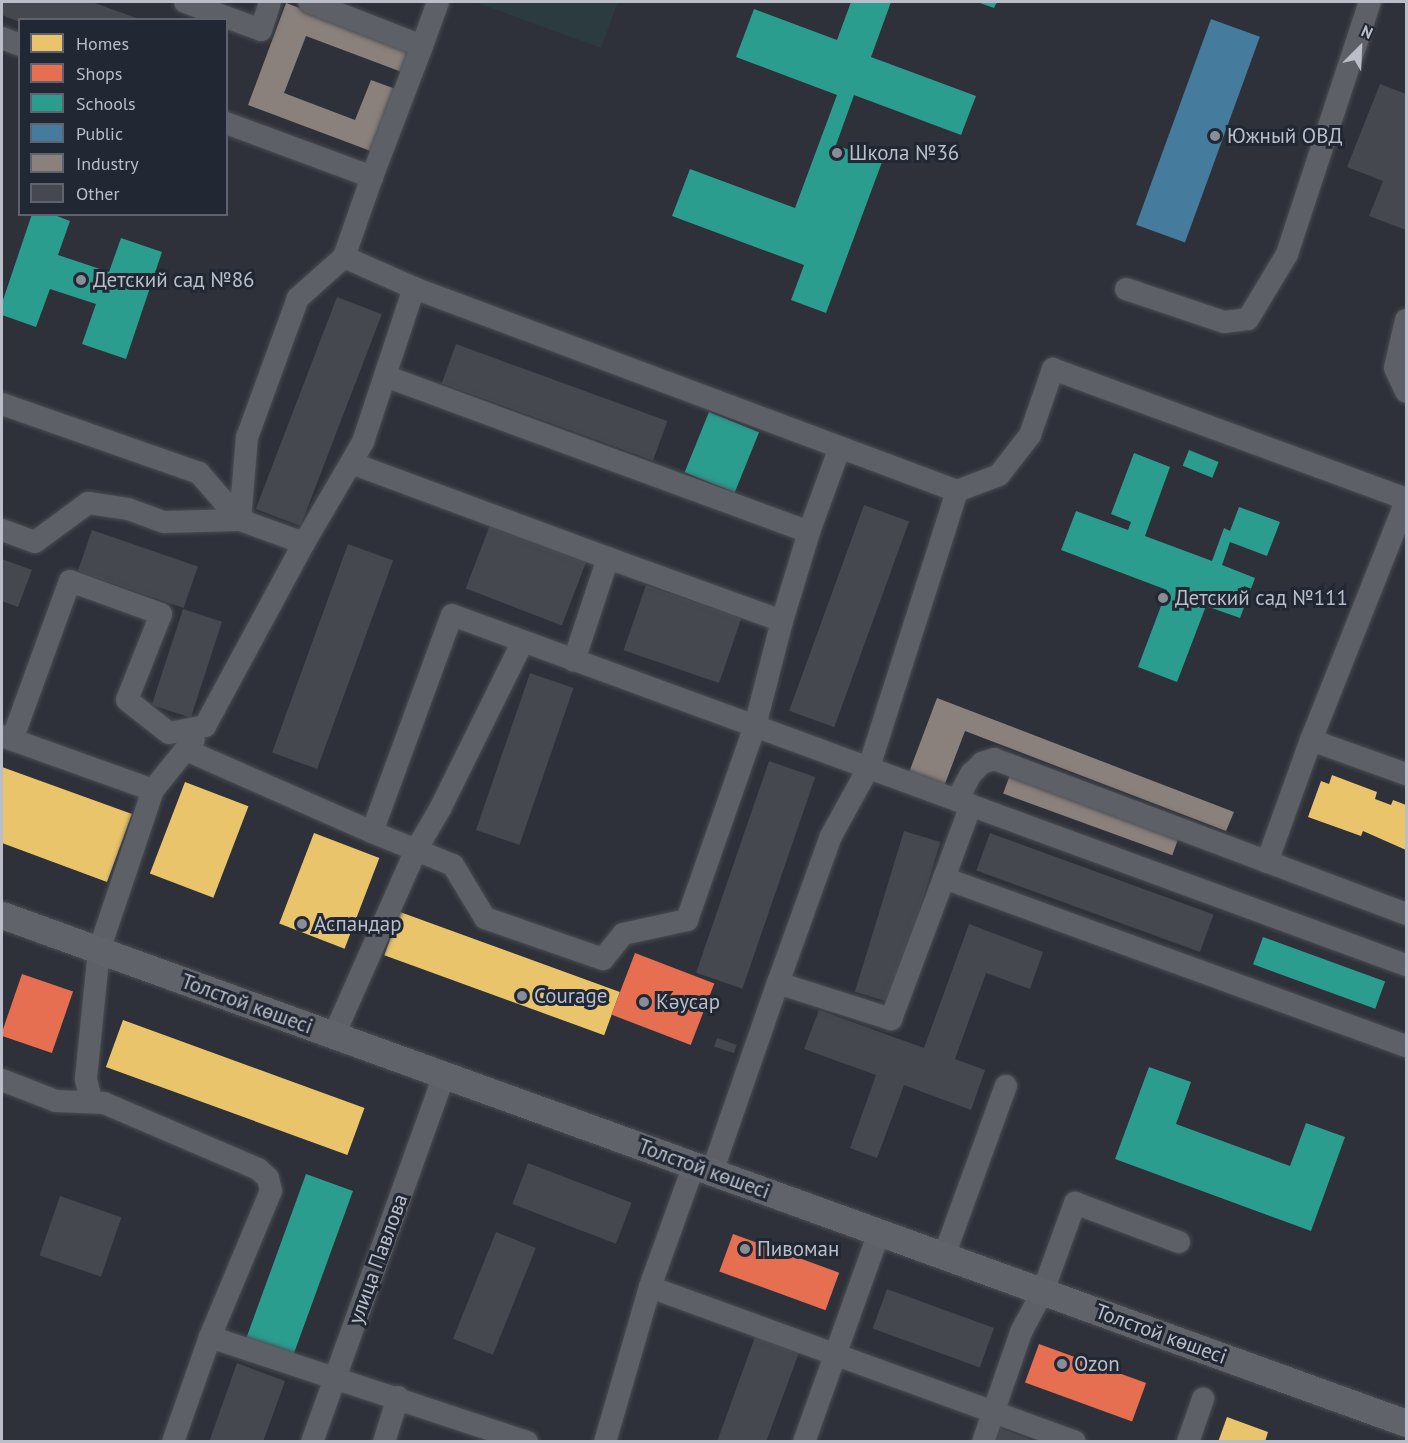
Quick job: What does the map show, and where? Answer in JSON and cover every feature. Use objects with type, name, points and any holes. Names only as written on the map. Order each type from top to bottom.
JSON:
[{"type":"main road","name":"Толстой көшесі","points":[[2,915],[1407,1423]]},
{"type":"street","points":[[185,2],[261,30],[270,2]]},
{"type":"street","points":[[309,2],[422,46]]},
{"type":"street","points":[[240,519],[247,437],[298,298],[344,257],[438,2]]},
{"type":"street","points":[[1126,289],[1224,322],[1248,319],[1287,254],[1370,2]]},
{"type":"street","points":[[2,38],[18,44]]},
{"type":"street","points":[[228,124],[372,177]]},
{"type":"street","points":[[344,257],[414,288],[957,491],[999,475],[1030,435],[1053,369],[1406,501],[1311,740],[1267,862]]},
{"type":"street","points":[[91,1101],[86,1079],[99,950],[153,790],[205,726],[304,543],[363,442],[414,288]]},
{"type":"street","points":[[1407,320],[1395,368],[1407,392]]},
{"type":"street","points":[[385,376],[809,532]]},
{"type":"street","points":[[2,404],[199,473],[240,519]]},
{"type":"street","points":[[186,750],[453,865],[485,918],[603,959],[623,934],[687,920],[755,726],[782,621],[809,532],[840,447]]},
{"type":"street","points":[[351,463],[782,621]]},
{"type":"street","points":[[605,1442],[650,1287],[703,1168],[778,983],[831,836],[869,767],[957,491]]},
{"type":"street","points":[[2,530],[35,542],[88,503],[128,509],[164,522],[240,519],[304,543]]},
{"type":"street","points":[[574,660],[608,558]]},
{"type":"street","points":[[153,790],[7,738],[70,580],[161,614],[127,700],[169,733],[205,726]]},
{"type":"street","points":[[372,832],[452,615],[1407,965]]},
{"type":"street","points":[[334,1035],[416,850],[440,809],[523,641]]},
{"type":"street","points":[[1311,740],[1407,774]]},
{"type":"street","points":[[778,983],[891,1019],[944,878],[971,774],[982,762],[994,759],[1407,915]]},
{"type":"street","points":[[944,878],[1407,1046]]},
{"type":"street","name":"улица Павлова","points":[[312,1442],[444,1076]]},
{"type":"street","points":[[2,1080],[56,1101],[73,1103],[91,1101],[118,1108],[258,1169],[268,1178],[271,1191],[210,1337],[173,1442]]},
{"type":"street","points":[[944,1256],[1006,1086]]},
{"type":"street","points":[[983,1442],[1021,1332],[1043,1291],[1075,1203],[1179,1242]]},
{"type":"street","points":[[804,1442],[879,1232]]},
{"type":"street","points":[[650,1287],[1075,1442]]},
{"type":"street","points":[[210,1337],[335,1376],[527,1442]]},
{"type":"street","points":[[384,1442],[398,1397]]},
{"type":"street","points":[[1188,1442],[1203,1399]]},
{"type":"shaded area","points":[[475,2],[618,2],[601,48]]},
{"type":"building: Homes","points":[[2,767],[132,814],[107,882],[2,843]]},
{"type":"building: Homes","points":[[1332,775],[1377,792],[1375,799],[1391,805],[1393,800],[1406,805],[1406,850],[1363,831],[1361,836],[1308,817],[1321,781],[1329,784]]},
{"type":"building: Homes","points":[[185,782],[248,806],[213,898],[150,873]]},
{"type":"building: Homes","points":[[314,833],[379,858],[345,949],[279,924]]},
{"type":"building: Homes","points":[[400,912],[620,992],[604,1035],[384,955]]},
{"type":"building: Homes","points":[[123,1020],[365,1108],[347,1155],[106,1067]]},
{"type":"building: Homes","points":[[1227,1417],[1268,1432],[1265,1442],[1218,1442]]},
{"type":"building: Shops","points":[[635,953],[714,983],[691,1045],[611,1015]]},
{"type":"building: Shops","points":[[22,974],[73,992],[52,1053],[2,1036]]},
{"type":"building: Shops","points":[[733,1234],[839,1273],[826,1310],[719,1272]]},
{"type":"building: Shops","points":[[1039,1344],[1146,1383],[1132,1422],[1025,1383]]},
{"type":"building: Schools","name":"Школа №36","points":[[851,2],[891,2],[871,57],[976,96],[961,135],[854,95],[836,145],[882,162],[826,313],[791,300],[804,265],[672,216],[690,169],[795,208],[837,95],[736,57],[754,9],[837,40]]},
{"type":"building: Schools","points":[[977,2],[997,2],[994,8]]},
{"type":"building: Schools","name":"Детский сад №86","points":[[31,216],[57,216],[70,221],[58,255],[109,272],[121,238],[162,252],[126,359],[82,344],[96,304],[50,289],[36,327],[2,315],[2,303]]},
{"type":"building: Schools","points":[[709,412],[759,432],[735,492],[685,472]]},
{"type":"building: Schools","points":[[1189,450],[1219,462],[1212,478],[1183,466]]},
{"type":"building: Schools","points":[[1134,453],[1170,467],[1145,536],[1212,561],[1224,528],[1230,531],[1239,507],[1280,522],[1267,556],[1230,542],[1222,565],[1255,578],[1240,618],[1206,606],[1177,682],[1138,667],[1167,590],[1061,550],[1076,511],[1128,530],[1131,522],[1111,514]]},
{"type":"building: Schools","points":[[1263,937],[1385,981],[1375,1009],[1253,964]]},
{"type":"building: Schools","points":[[1149,1067],[1191,1082],[1176,1124],[1290,1166],[1306,1123],[1345,1137],[1311,1231],[1115,1159]]},
{"type":"building: Schools","points":[[306,1174],[353,1191],[293,1356],[246,1338]]},
{"type":"building: Public","points":[[1211,19],[1260,37],[1185,243],[1136,225]]},
{"type":"building: Industry","points":[[286,3],[416,51],[407,74],[306,36],[284,93],[355,120],[371,80],[401,91],[376,153],[248,105]]},
{"type":"building: Industry","points":[[937,698],[1234,812],[1226,831],[965,731],[943,789],[908,775]]},
{"type":"building: Industry","points":[[1011,772],[1180,834],[1172,855],[1003,794]]},
{"type":"building: Other","points":[[2,2],[92,2],[136,18],[18,18],[18,21],[2,15]]},
{"type":"building: Other","points":[[1380,84],[1406,94],[1406,230],[1369,216],[1383,181],[1347,167]]},
{"type":"building: Other","points":[[337,297],[382,314],[300,526],[256,509]]},
{"type":"building: Other","points":[[456,344],[667,421],[653,460],[442,383]]},
{"type":"building: Other","points":[[864,505],[909,521],[834,727],[789,711]]},
{"type":"building: Other","points":[[490,525],[586,562],[562,625],[466,588]]},
{"type":"building: Other","points":[[92,530],[198,566],[184,608],[78,572]]},
{"type":"building: Other","points":[[348,544],[393,560],[317,769],[272,753]]},
{"type":"building: Other","points":[[2,559],[32,570],[18,607],[2,601]]},
{"type":"building: Other","points":[[646,585],[741,618],[719,683],[624,650]]},
{"type":"building: Other","points":[[183,609],[222,622],[191,718],[152,705]]},
{"type":"building: Other","points":[[530,673],[573,688],[519,845],[476,830]]},
{"type":"building: Other","points":[[769,761],[815,777],[742,989],[696,973]]},
{"type":"building: Other","points":[[904,831],[940,842],[891,1003],[855,992]]},
{"type":"building: Other","points":[[990,833],[1214,914],[1200,952],[976,871]]},
{"type":"building: Other","points":[[969,924],[1043,952],[1030,989],[986,973],[955,1059],[985,1070],[971,1110],[904,1085],[877,1158],[850,1148],[876,1075],[804,1049],[819,1010],[924,1048]]},
{"type":"building: Other","points":[[717,1038],[737,1045],[734,1053],[714,1047]]},
{"type":"building: Other","points":[[528,1163],[632,1203],[616,1244],[512,1204]]},
{"type":"building: Other","points":[[60,1196],[121,1217],[101,1277],[39,1256]]},
{"type":"building: Other","points":[[496,1232],[536,1248],[493,1355],[453,1339]]},
{"type":"building: Other","points":[[887,1289],[994,1328],[980,1367],[873,1328]]},
{"type":"building: Other","points":[[756,1334],[800,1350],[766,1442],[717,1442]]},
{"type":"building: Other","points":[[237,1363],[285,1381],[263,1442],[209,1442]]},
{"type":"building: Other","points":[[998,1427],[1036,1442],[993,1442]]},
{"type":"place","name":"Южный ОВД","points":[[1215,136]]},
{"type":"place","name":"Школа №36","points":[[837,153]]},
{"type":"place","name":"Детский сад №86","points":[[81,280]]},
{"type":"place","name":"Детский сад №111","points":[[1163,598]]},
{"type":"place","name":"Аспандар","points":[[302,924]]},
{"type":"place","name":"Courage","points":[[522,996]]},
{"type":"place","name":"Кәусар","points":[[644,1002]]},
{"type":"place","name":"Пивоман","points":[[745,1249]]},
{"type":"place","name":"Ozon","points":[[1062,1364]]}]
